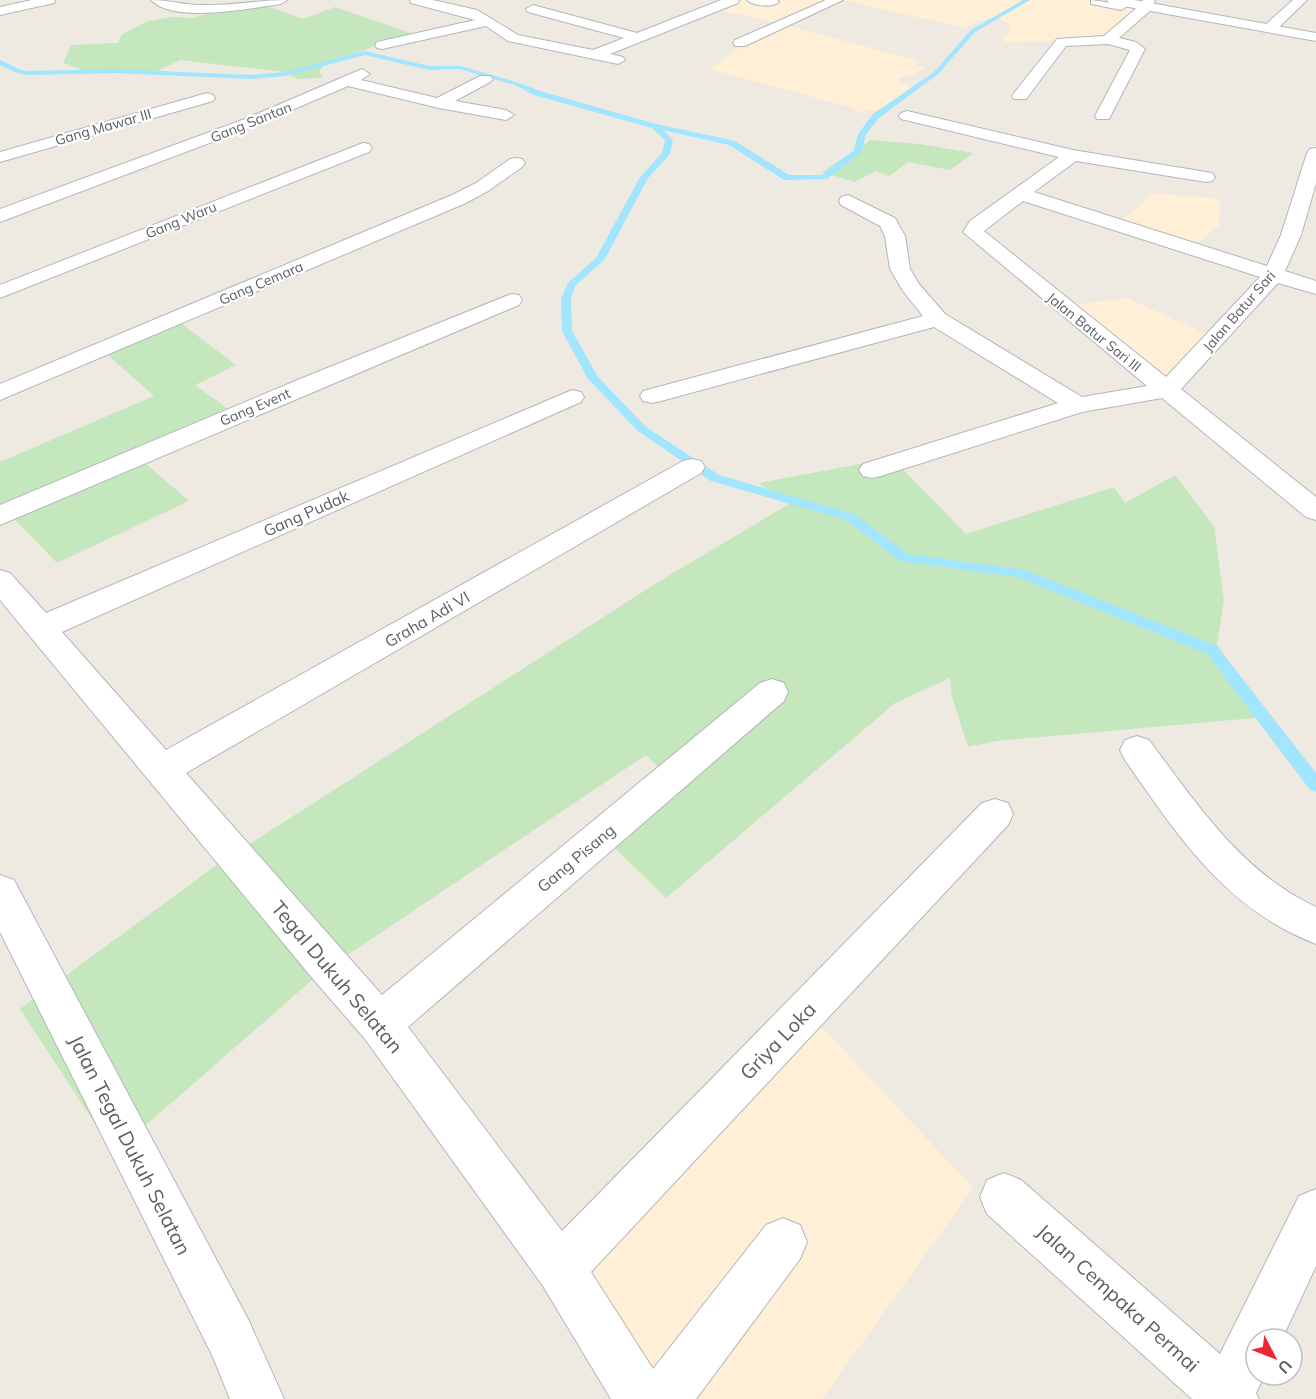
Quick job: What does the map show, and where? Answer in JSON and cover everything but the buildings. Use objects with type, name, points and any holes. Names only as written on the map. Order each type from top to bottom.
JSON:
[{"type":"street","points":[[0,11],[49,0]]},
{"type":"street","points":[[157,0],[173,6],[201,8],[281,0]]},
{"type":"street","points":[[416,0],[472,13],[513,38],[618,60]]},
{"type":"street","points":[[694,0],[729,3]]},
{"type":"street","points":[[753,0],[772,2]]},
{"type":"street","points":[[741,43],[837,0]]},
{"type":"street","points":[[1112,0],[1148,3],[1316,37]]},
{"type":"street","points":[[1270,28],[1300,0]]},
{"type":"street","points":[[597,54],[729,3]]},
{"type":"street","points":[[1108,40],[1148,3]]},
{"type":"street","points":[[533,9],[639,38]]},
{"type":"street","points":[[382,45],[488,21]]},
{"type":"street","points":[[1020,96],[1062,42],[1108,40],[1138,49],[1103,116]]},
{"type":"street","name":"Gang Santan","points":[[0,216],[251,122],[355,78],[439,103],[506,115]]},
{"type":"street","points":[[439,103],[485,79]]},
{"type":"street","name":"Gang Mawar III","points":[[0,157],[207,98]]},
{"type":"street","points":[[907,116],[1073,155],[1206,177]]},
{"type":"street","name":"Gang Waru","points":[[0,292],[363,148]]},
{"type":"street","name":"Jalan Batur Sari","points":[[1167,390],[1273,276],[1299,237],[1316,153]]},
{"type":"street","name":"Jalan Batur Sari III","points":[[1073,155],[976,225],[973,232],[1316,511]]},
{"type":"street","name":"Gang Cemara","points":[[0,393],[459,199],[482,187],[516,163]]},
{"type":"street","points":[[1021,194],[1316,288]]},
{"type":"street","points":[[848,201],[888,222],[893,229],[900,269],[910,287],[937,319],[1078,405]]},
{"type":"street","name":"Gang Event","points":[[0,516],[297,388],[511,300]]},
{"type":"street","points":[[652,396],[937,319]]},
{"type":"street","points":[[872,470],[1078,405],[1167,390]]},
{"type":"street","name":"Gang Pudak","points":[[41,628],[572,397]]},
{"type":"street","name":"Graha Adi VI","points":[[161,770],[692,467]]},
{"type":"street","name":"Tegal Dukuh Selatan","points":[[0,580],[327,965],[380,1024],[560,1269],[641,1399]]},
{"type":"street","name":"Gang Pisang","points":[[380,1024],[772,692]]},
{"type":"street","points":[[1137,750],[1197,832],[1236,874],[1278,907],[1316,926]]},
{"type":"street","name":"Griya Loka","points":[[560,1269],[995,814]]},
{"type":"street","name":"Jalan Tegal Dukuh Selatan","points":[[0,892],[230,1337],[257,1399]]},
{"type":"street","name":"Jalan Cempaka Permai","points":[[1005,1197],[1230,1397]]},
{"type":"street","points":[[1230,1397],[1316,1212]]},
{"type":"street","points":[[663,1399],[783,1242]]},
{"type":"lane","points":[[1094,2],[1121,7],[1128,3]]},
{"type":"shaded area","points":[[737,0],[832,0],[784,25],[920,61],[915,66],[926,67],[914,74],[897,79],[911,87],[891,109],[854,112],[856,109],[710,69],[745,44],[782,24],[717,10]]},
{"type":"shaded area","points":[[843,0],[1105,0],[1142,8],[1104,39],[1001,43],[1012,26],[995,16],[964,28]]},
{"type":"shaded area","points":[[1150,193],[1216,198],[1220,204],[1219,226],[1194,245],[1118,223],[1141,205]]},
{"type":"shaded area","points":[[1127,298],[1206,334],[1174,381],[1071,305]]},
{"type":"shaded area","points":[[807,1011],[973,1188],[822,1399],[631,1399],[540,1254]]},
{"type":"green space","points":[[255,2],[303,19],[335,7],[411,33],[325,64],[319,71],[323,78],[297,79],[285,72],[180,60],[151,74],[85,71],[63,63],[71,45],[118,43],[122,34],[148,21],[172,17],[195,18],[231,4]]},
{"type":"green space","points":[[871,140],[919,144],[973,153],[950,170],[908,162],[889,176],[876,171],[855,182],[822,172]]},
{"type":"green space","points":[[174,318],[236,365],[195,385],[235,414],[137,456],[189,501],[57,563],[0,504],[0,462],[154,396],[100,348]]},
{"type":"green space","points":[[892,458],[966,534],[1114,487],[1125,503],[1175,475],[1214,526],[1224,600],[1217,644],[1265,717],[997,741],[968,747],[952,697],[950,678],[895,703],[666,898],[603,836],[678,787],[646,755],[319,974],[114,1153],[20,1009],[214,867],[658,582],[789,504],[758,483]]},
{"type":"waterway","points":[[656,126],[732,143],[787,178],[824,177],[858,151],[862,134],[876,116],[936,73],[973,31],[1027,0]]},
{"type":"waterway","points":[[0,62],[19,72],[28,73],[116,71],[251,77],[285,74],[365,53],[429,68],[459,67],[517,84],[537,93],[655,126],[669,140],[666,154],[644,177],[600,259],[571,285],[566,299],[567,331],[593,379],[642,429],[715,478],[850,517],[905,558],[1020,573],[1212,650],[1316,785]]}]
